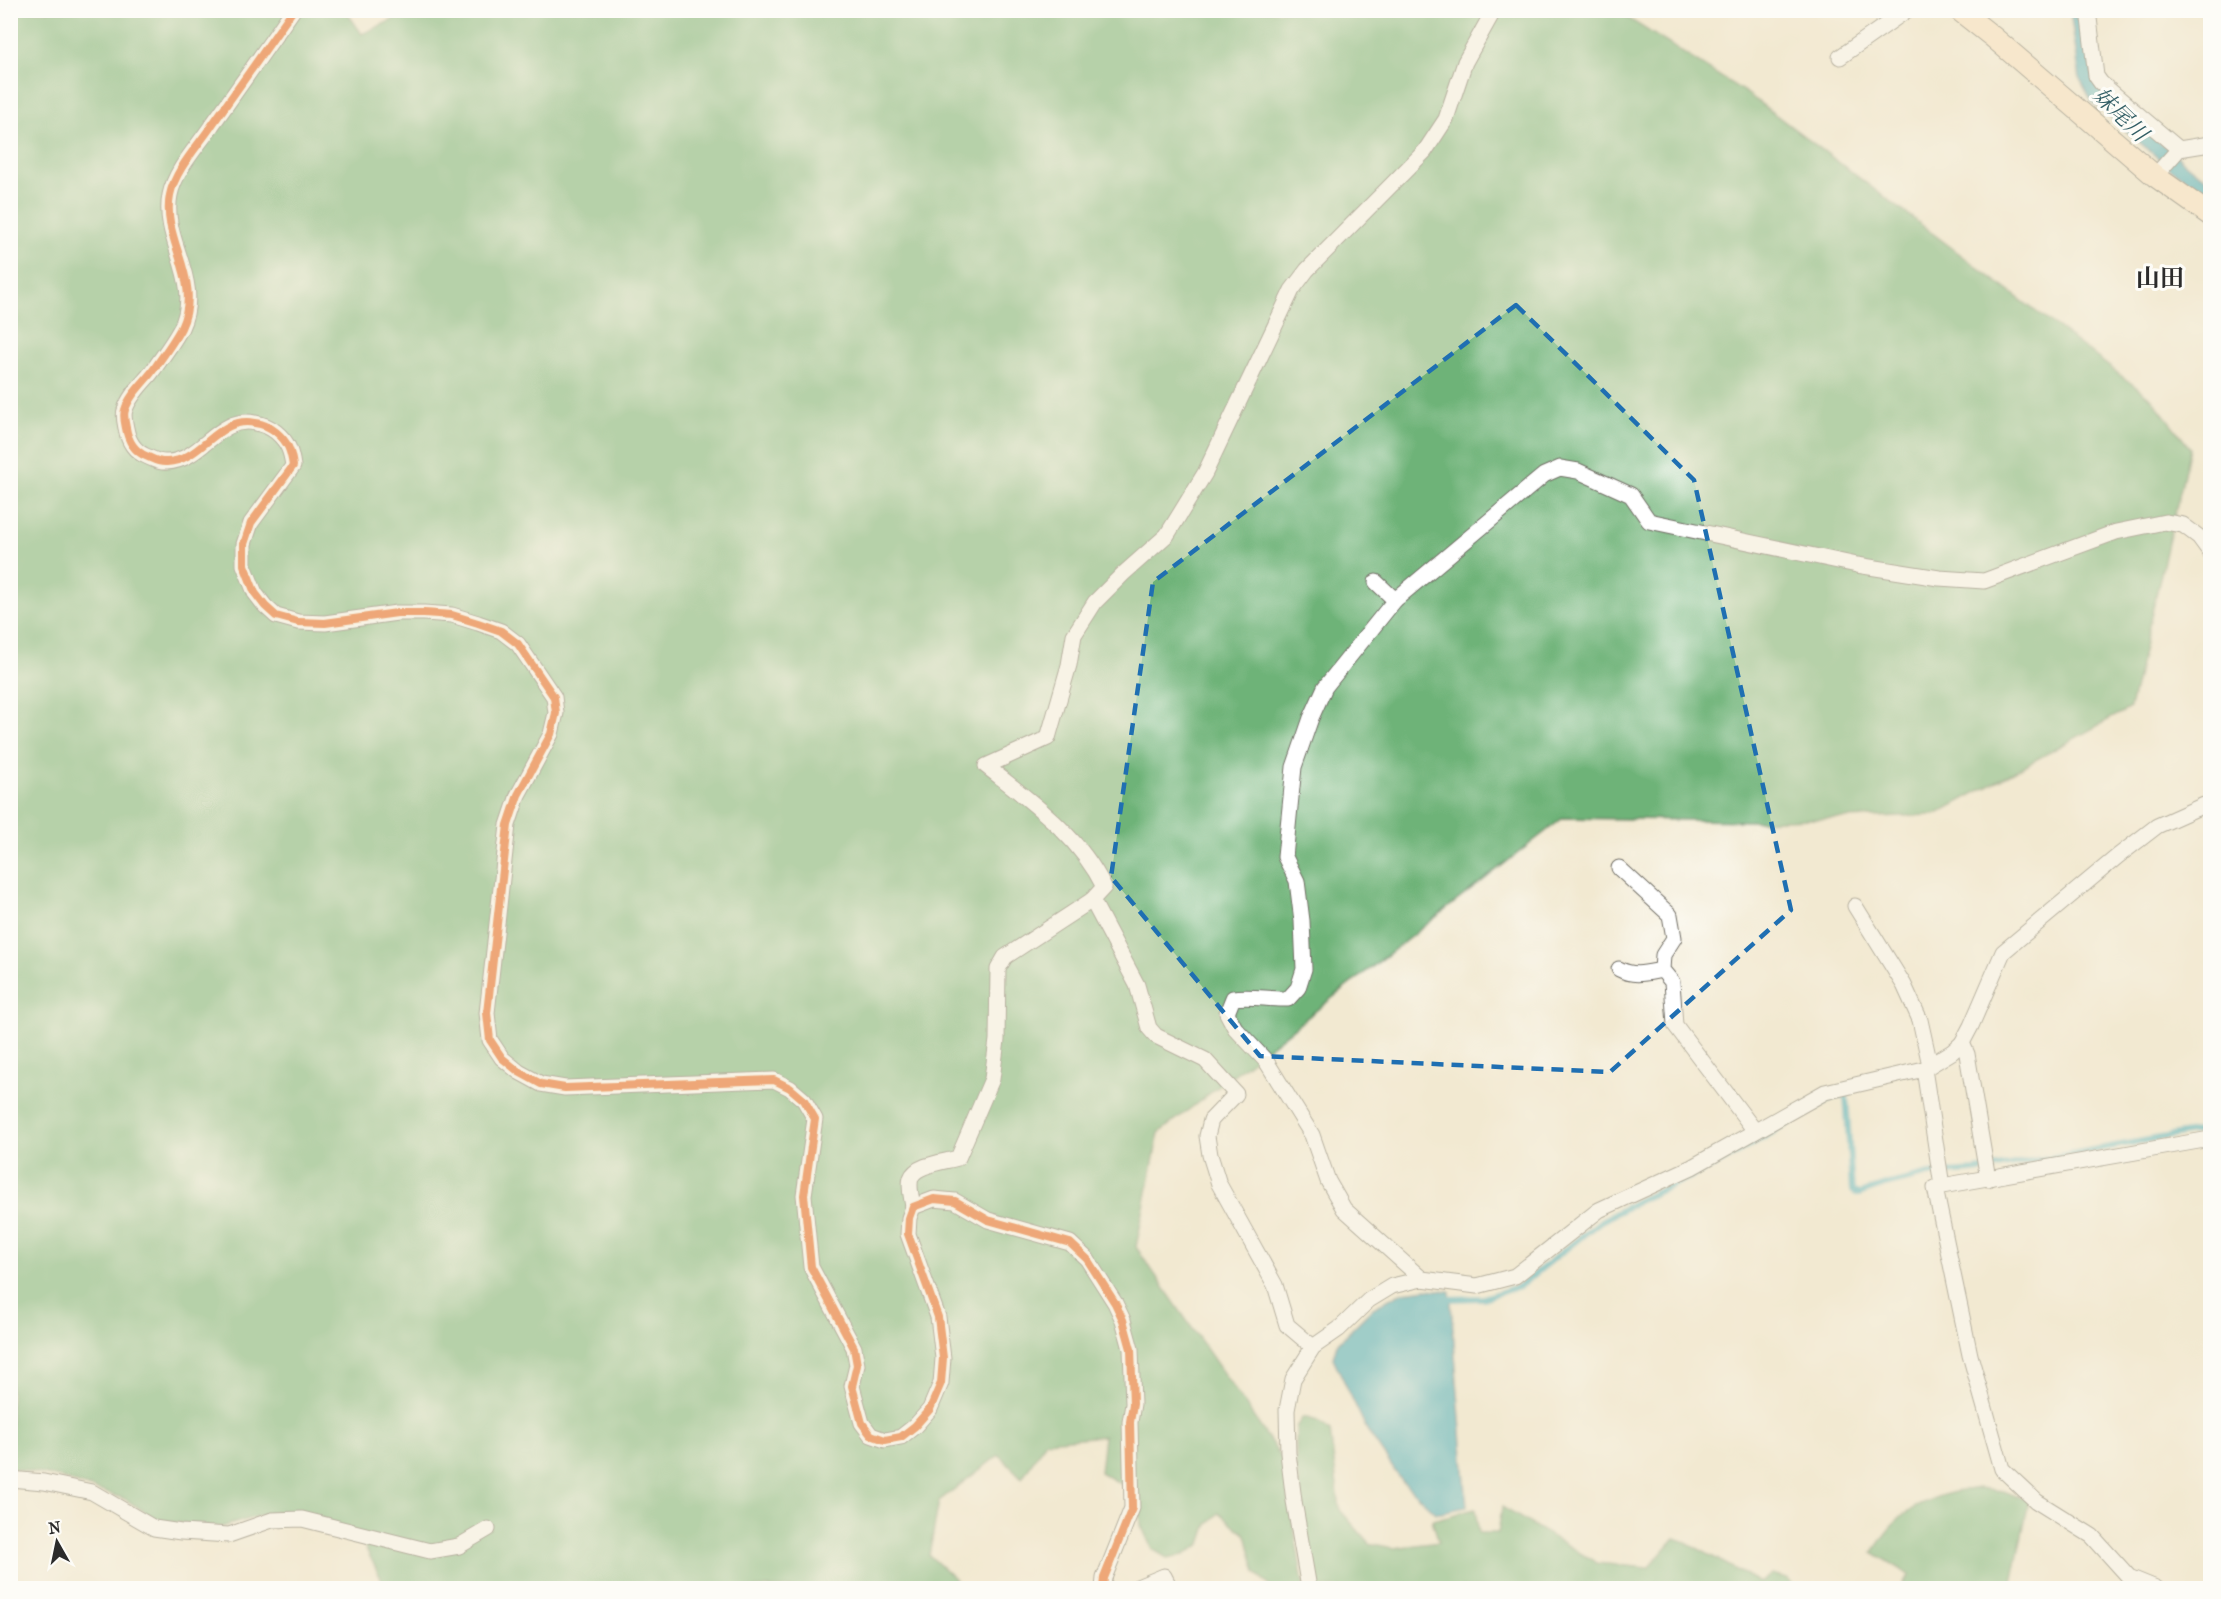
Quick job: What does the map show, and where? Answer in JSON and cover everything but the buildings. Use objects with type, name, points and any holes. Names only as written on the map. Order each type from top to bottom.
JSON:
[{"type":"main road","points":[[1959,10],[2211,215]]},
{"type":"street","points":[[293,10],[187,161],[170,194],[171,228],[186,274],[189,297],[181,326],[124,411],[131,444],[140,454],[159,462],[169,463],[184,458],[229,424],[245,421],[271,428],[283,438],[291,451],[292,466],[251,523],[244,544],[244,565],[255,593],[276,616],[298,622],[325,623],[397,614],[452,615],[501,631],[518,644],[554,697],[556,713],[552,734],[518,795],[508,825],[487,1013],[490,1040],[502,1058],[519,1072],[541,1084],[565,1088],[774,1080],[790,1088],[804,1100],[815,1119],[804,1195],[811,1267],[854,1348],[856,1365],[852,1386],[862,1423],[871,1435],[885,1440],[901,1437],[915,1426],[930,1409],[940,1383],[943,1358],[938,1317],[908,1234],[909,1218],[913,1207],[911,1176],[919,1169],[958,1158],[992,1079],[997,1040],[998,969],[1005,957],[1092,900],[1104,887],[1096,872],[1059,825],[986,766],[1048,738],[1069,665],[1074,635],[1095,602],[1167,535],[1205,473],[1292,290],[1307,270],[1425,151],[1446,119],[1465,62],[1494,10]]},
{"type":"street","points":[[1840,57],[1906,10]]},
{"type":"street","points":[[2088,10],[2096,76],[2101,84],[2177,150]]},
{"type":"street","points":[[2158,173],[2177,150],[2211,144]]},
{"type":"street","points":[[1422,1279],[1344,1209],[1328,1181],[1312,1135],[1266,1061],[1235,1028],[1227,1013],[1233,998],[1249,995],[1271,1000],[1288,999],[1298,988],[1304,969],[1302,921],[1297,881],[1285,857],[1294,767],[1311,718],[1325,687],[1395,600],[1544,475],[1560,468],[1578,471],[1631,495],[1649,521],[1857,565],[1939,578],[1984,580],[2116,532],[2165,522],[2183,525],[2199,537],[2211,552]]},
{"type":"street","points":[[1376,582],[1395,600]]},
{"type":"street","points":[[1309,1588],[1288,1453],[1287,1410],[1293,1379],[1313,1347],[1339,1329],[1369,1300],[1392,1286],[1422,1279],[1478,1286],[1515,1276],[1599,1210],[1692,1167],[1825,1092],[1927,1067],[1952,1052],[1962,1043],[2003,951],[2157,826],[2204,806],[2211,806]]},
{"type":"street","points":[[1619,868],[1670,915],[1674,938],[1663,956],[1662,970],[1672,982],[1676,1025],[1755,1131]]},
{"type":"street","points":[[1092,900],[1137,985],[1149,1028],[1156,1036],[1205,1060],[1236,1094],[1211,1120],[1207,1136],[1210,1155],[1219,1184],[1275,1285],[1287,1325],[1313,1347]]},
{"type":"street","points":[[1856,906],[1904,985],[1920,1020],[1940,1177],[1935,1188],[1970,1355],[2002,1469],[2036,1501],[2092,1536],[2139,1585],[2156,1588]]},
{"type":"street","points":[[1619,969],[1638,975],[1662,970]]},
{"type":"street","points":[[1962,1043],[1967,1053],[1987,1172]]},
{"type":"street","points":[[1940,1177],[2211,1139]]},
{"type":"street","points":[[913,1207],[934,1199],[955,1201],[988,1220],[1070,1243],[1087,1259],[1116,1303],[1131,1349],[1132,1508],[1102,1588]]},
{"type":"street","points":[[10,1479],[44,1482],[92,1492],[154,1528],[181,1532],[229,1535],[272,1520],[302,1519],[430,1551],[459,1545],[488,1529]]},
{"type":"street","points":[[1135,1588],[1164,1576],[1170,1588]]},
{"type":"highlighted area","points":[[1516,305],[1694,480],[1791,910],[1610,1072],[1260,1056],[1111,877],[1153,582]]},
{"type":"green space","points":[[414,10],[1617,11],[1748,94],[2152,399],[2190,448],[2130,708],[1935,815],[1755,821],[1563,818],[1159,1133],[1136,1247],[1282,1458],[1304,1588],[1272,1588],[1256,1573],[1246,1535],[1219,1513],[1208,1523],[1201,1544],[1184,1555],[1167,1558],[1152,1549],[1141,1525],[1139,1494],[1100,1472],[1104,1436],[1046,1441],[1022,1478],[999,1455],[939,1501],[929,1555],[956,1580],[958,1588],[414,1588],[384,1584],[363,1543],[276,1511],[222,1527],[159,1521],[125,1499],[57,1477],[11,1468],[10,11],[346,11],[362,34]]},
{"type":"green space","points":[[1303,1417],[1318,1421],[1330,1431],[1340,1510],[1369,1543],[1393,1548],[1439,1542],[1432,1520],[1475,1509],[1479,1533],[1498,1533],[1502,1507],[1597,1563],[1648,1568],[1675,1538],[1760,1583],[1772,1574],[1787,1578],[1795,1588],[1315,1588],[1296,1465],[1296,1427]]},
{"type":"green space","points":[[1979,1488],[2004,1491],[2029,1501],[2011,1588],[1900,1588],[1910,1575],[1873,1552],[1887,1531],[1902,1516],[1922,1503],[1955,1492]]},
{"type":"water","name":"妹尾川","points":[[2070,11],[2083,11],[2093,77],[2160,142],[2210,181],[2210,196],[2171,169],[2093,103],[2080,79]]},
{"type":"water","points":[[1426,1289],[1450,1291],[1467,1507],[1436,1513],[1401,1480],[1367,1430],[1333,1358],[1337,1344],[1373,1308],[1402,1292]]},
{"type":"waterway","points":[[1444,1299],[1483,1298],[1520,1286],[1601,1221],[1720,1163],[1833,1097],[1846,1095],[1852,1191],[1859,1194],[1929,1174],[1975,1171],[2210,1129]]},
{"type":"cycle path","points":[[293,10],[188,158],[173,186],[169,212],[188,293],[187,310],[181,328],[127,405],[124,419],[130,441],[142,454],[164,462],[179,460],[220,432],[242,422],[266,426],[283,439],[290,451],[293,466],[251,523],[244,544],[244,565],[255,593],[276,616],[298,622],[325,623],[397,613],[452,615],[501,631],[518,644],[554,697],[556,713],[551,734],[518,795],[508,825],[487,1013],[490,1040],[502,1058],[519,1072],[541,1084],[565,1088],[774,1080],[790,1088],[804,1100],[815,1119],[804,1195],[811,1267],[854,1348],[857,1365],[852,1386],[862,1423],[871,1435],[885,1440],[901,1437],[915,1426],[930,1409],[941,1383],[943,1358],[938,1317],[908,1234],[909,1218],[913,1207],[934,1199],[955,1201],[988,1220],[1070,1243],[1087,1259],[1115,1303],[1123,1320],[1131,1349],[1132,1508],[1104,1578],[1103,1588]]},
{"type":"district","name":"山田","points":[[2160,278]]}]
